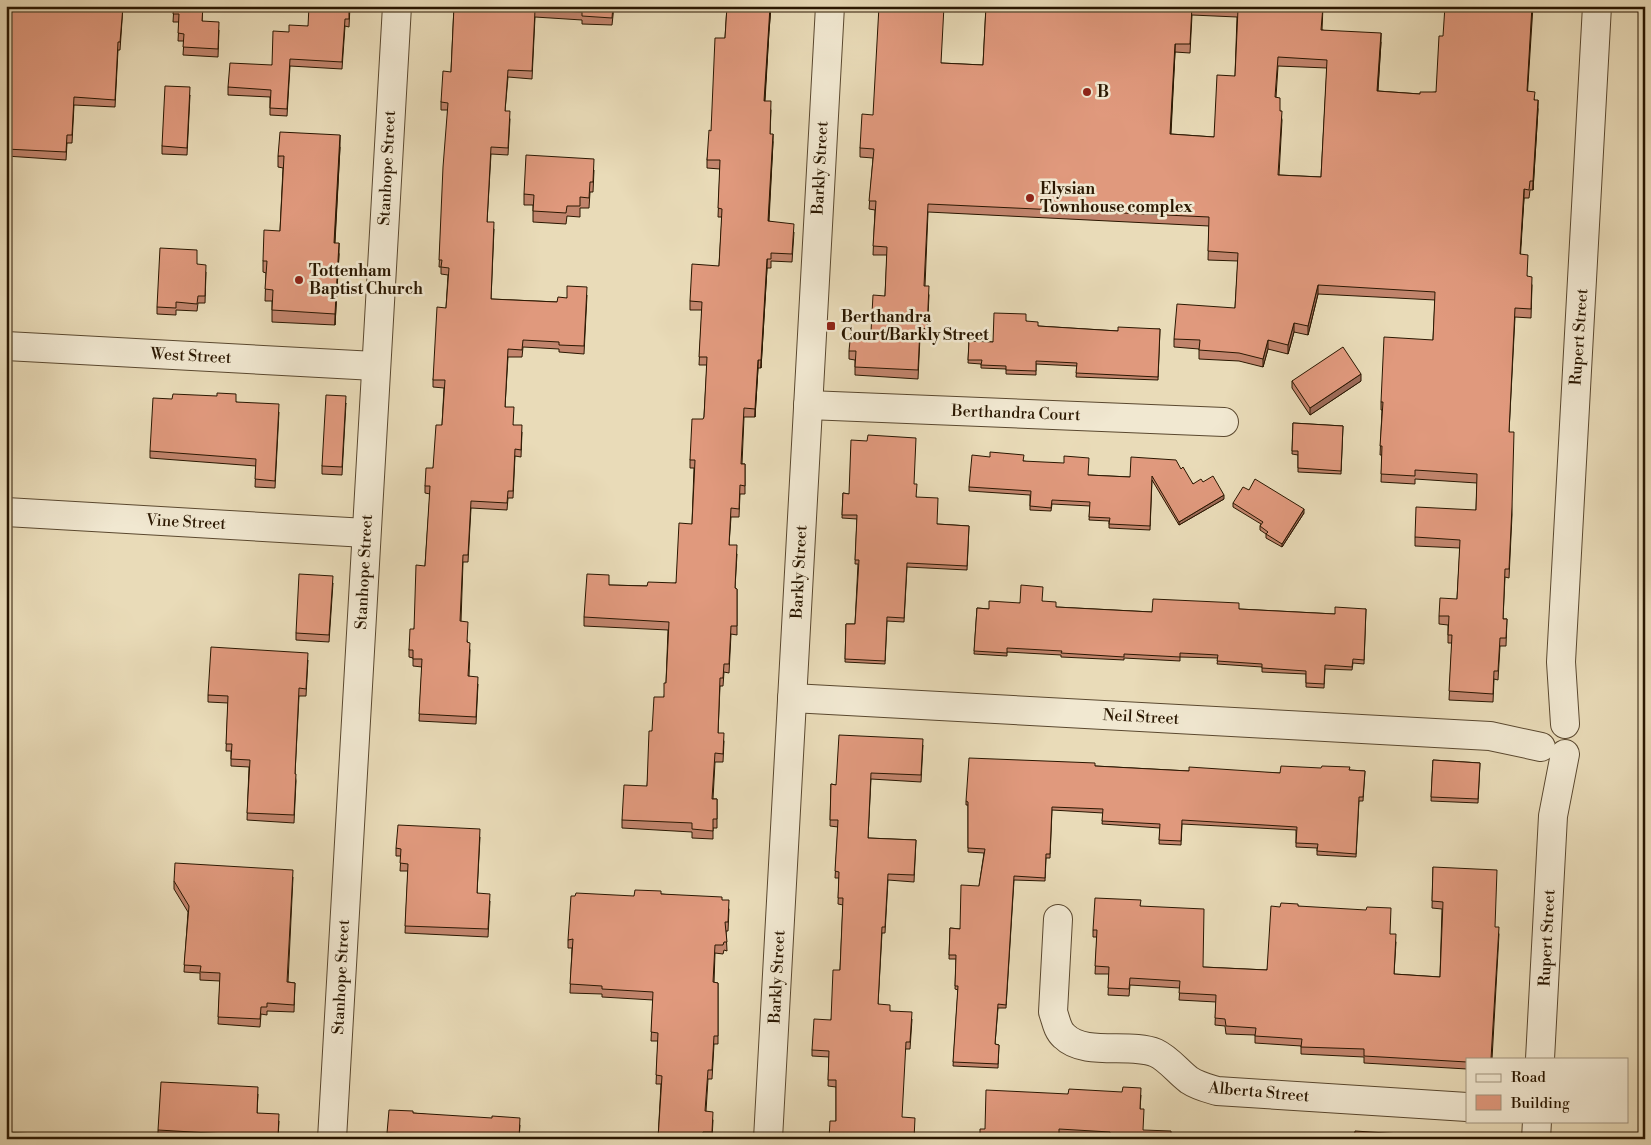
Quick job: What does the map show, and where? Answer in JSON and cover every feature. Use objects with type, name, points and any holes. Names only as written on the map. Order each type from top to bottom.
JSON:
[{"type":"street","name":"Stanhope Street","points":[[332,1139],[397,6]]},
{"type":"street","name":"Barkly Street","points":[[768,1139],[830,6]]},
{"type":"street","name":"Rupert Street","points":[[1540,1058],[1554,816],[1552,738],[1562,667],[1597,6]]},
{"type":"street","name":"West Street","points":[[6,346],[376,366]]},
{"type":"street","name":"Berthandra Court","points":[[808,405],[1224,422]]},
{"type":"street","name":"Vine Street","points":[[6,512],[366,533]]},
{"type":"street","name":"Neil Street","points":[[792,698],[1552,738]]},
{"type":"street","name":"Alberta Street","points":[[1058,919],[1053,1012],[1057,1026],[1064,1036],[1076,1044],[1141,1049],[1156,1053],[1189,1080],[1201,1087],[1217,1091],[1466,1107]]},
{"type":"street","points":[[1536,1139],[1537,1122]]},
{"type":"green space","points":[[6,1132],[64,1136],[64,1139],[6,1139]]},
{"type":"building","points":[[6,6],[123,6],[120,42],[118,42],[115,100],[74,97],[72,135],[67,135],[66,152],[6,149]]},
{"type":"building","points":[[174,6],[203,6],[202,21],[219,22],[218,49],[183,47],[184,34],[178,33],[179,14],[173,14]]},
{"type":"building","points":[[309,6],[349,6],[349,19],[345,19],[342,62],[290,59],[287,109],[270,108],[271,90],[228,87],[230,63],[272,65],[273,31],[289,32],[289,25],[308,26]]},
{"type":"building","points":[[454,6],[613,6],[612,18],[582,16],[582,12],[535,10],[532,71],[508,70],[505,111],[510,111],[508,148],[491,147],[487,222],[494,222],[491,299],[557,302],[558,297],[567,298],[567,286],[587,287],[584,346],[559,345],[559,342],[523,340],[522,350],[508,349],[505,407],[514,407],[513,425],[522,425],[521,450],[515,449],[513,491],[508,491],[507,503],[471,501],[468,555],[463,555],[460,621],[468,622],[467,642],[470,643],[468,676],[478,677],[476,717],[419,714],[422,659],[413,659],[413,650],[409,650],[410,629],[414,629],[416,565],[425,566],[430,486],[425,486],[426,468],[433,468],[436,425],[442,425],[445,380],[433,380],[437,307],[446,308],[449,268],[441,267],[442,260],[439,260],[448,103],[441,102],[443,71],[451,72]]},
{"type":"building","points":[[727,6],[770,6],[764,101],[771,101],[770,134],[773,134],[768,221],[794,224],[792,254],[771,253],[771,259],[767,259],[761,360],[758,360],[755,409],[744,408],[741,464],[745,464],[745,486],[740,485],[739,509],[731,508],[729,545],[737,545],[735,588],[737,589],[737,626],[731,626],[729,664],[724,664],[723,678],[720,678],[718,733],[724,733],[723,754],[715,753],[712,799],[717,799],[717,819],[713,819],[713,831],[692,829],[692,823],[622,820],[624,785],[647,786],[649,731],[652,731],[654,697],[664,697],[669,622],[584,617],[587,574],[609,575],[609,585],[647,586],[648,582],[676,583],[679,523],[692,524],[695,460],[690,460],[692,419],[703,419],[704,417],[707,357],[699,357],[702,302],[690,301],[692,264],[719,266],[722,209],[718,208],[720,160],[707,160],[709,130],[711,131],[715,38],[725,38]]},
{"type":"building","points":[[879,6],[944,6],[941,63],[983,65],[986,6],[1192,6],[1323,6],[1321,30],[1381,33],[1377,91],[1420,94],[1420,92],[1436,92],[1439,36],[1443,36],[1445,6],[1532,6],[1527,91],[1535,92],[1534,100],[1538,100],[1533,181],[1530,181],[1529,190],[1524,189],[1520,254],[1528,255],[1527,276],[1532,277],[1531,309],[1515,308],[1509,432],[1514,432],[1512,507],[1509,569],[1505,569],[1503,619],[1507,619],[1506,638],[1500,638],[1498,671],[1494,671],[1493,694],[1449,691],[1452,635],[1448,635],[1449,616],[1439,616],[1440,598],[1457,599],[1460,540],[1415,537],[1416,507],[1476,510],[1477,474],[1415,470],[1415,476],[1381,474],[1382,446],[1380,446],[1384,337],[1433,340],[1435,292],[1318,285],[1308,326],[1294,323],[1288,345],[1268,340],[1263,359],[1239,353],[1199,350],[1200,340],[1174,339],[1177,304],[1235,308],[1238,253],[1208,251],[1209,217],[928,204],[924,286],[929,286],[927,329],[920,328],[918,370],[855,367],[856,351],[849,351],[851,331],[871,332],[873,295],[885,296],[887,247],[873,246],[876,201],[869,201],[874,149],[860,148],[862,114],[873,115]],"holes":[[[1192,6],[1238,9],[1235,76],[1217,75],[1214,137],[1170,134],[1175,44],[1190,44]],[[1278,57],[1327,60],[1321,177],[1278,175],[1282,111],[1280,111],[1280,98],[1275,97]]]},
{"type":"building","points":[[165,86],[190,87],[187,148],[162,146]]},
{"type":"building","points":[[280,132],[340,135],[334,243],[339,243],[335,314],[272,310],[273,290],[265,289],[267,261],[263,261],[264,230],[280,231],[284,156],[278,156]]},
{"type":"building","points":[[526,155],[594,159],[593,182],[590,182],[589,198],[580,197],[580,206],[567,206],[566,213],[533,211],[534,195],[524,194]]},
{"type":"building","points":[[160,248],[197,250],[197,264],[206,265],[205,296],[198,296],[197,304],[176,302],[176,308],[157,307]]},
{"type":"building","points":[[994,313],[1026,314],[1026,321],[1038,322],[1038,326],[1118,331],[1118,327],[1160,329],[1158,377],[1076,373],[1077,363],[1036,361],[1036,371],[1006,370],[1006,366],[981,365],[982,360],[968,360],[969,341],[993,342]]},
{"type":"building","points":[[1343,347],[1361,374],[1310,408],[1292,381]]},
{"type":"building","points":[[217,393],[236,394],[236,402],[279,404],[275,481],[255,479],[256,459],[150,451],[153,398],[172,399],[173,394],[217,396]]},
{"type":"building","points":[[326,395],[346,396],[342,467],[322,466]]},
{"type":"building","points":[[1293,423],[1343,426],[1341,471],[1298,468],[1298,451],[1292,451]]},
{"type":"building","points":[[868,435],[916,438],[914,484],[917,484],[916,497],[938,498],[937,524],[969,526],[967,566],[907,563],[904,618],[887,617],[885,661],[845,659],[846,624],[855,624],[859,560],[855,560],[857,515],[842,515],[843,493],[849,494],[851,440],[867,441]]},
{"type":"building","points":[[990,452],[1024,455],[1023,461],[1064,463],[1064,456],[1089,458],[1088,475],[1130,477],[1131,457],[1176,460],[1181,469],[1183,467],[1193,484],[1201,479],[1203,482],[1213,476],[1224,495],[1179,522],[1152,476],[1150,526],[1109,524],[1110,518],[1089,517],[1090,502],[1052,500],[1051,508],[1030,506],[1031,491],[969,487],[972,455],[990,457]]},
{"type":"building","points":[[1255,479],[1304,509],[1282,544],[1266,534],[1268,532],[1260,526],[1263,522],[1233,503],[1243,487],[1249,490]]},
{"type":"building","points":[[299,574],[333,576],[329,635],[296,633]]},
{"type":"building","points":[[1021,585],[1043,587],[1042,601],[1056,602],[1056,607],[1152,612],[1153,599],[1239,603],[1239,609],[1335,614],[1335,607],[1366,609],[1364,660],[1353,659],[1352,667],[1325,665],[1324,684],[1306,683],[1306,671],[1262,668],[1262,664],[1217,661],[1218,655],[1180,653],[1180,657],[1124,654],[1124,657],[1007,648],[1007,653],[974,651],[977,608],[989,609],[989,601],[1020,603]]},
{"type":"building","points":[[211,647],[308,653],[306,689],[299,688],[294,815],[247,813],[250,760],[231,759],[232,744],[226,744],[228,696],[208,695]]},
{"type":"building","points":[[839,735],[923,739],[921,775],[871,773],[868,838],[916,840],[914,875],[888,874],[885,927],[882,927],[878,1004],[890,1005],[890,1011],[912,1012],[910,1042],[906,1042],[902,1117],[915,1118],[914,1139],[829,1139],[830,1121],[836,1121],[836,1080],[828,1080],[829,1051],[812,1050],[814,1019],[831,1020],[833,970],[840,970],[843,898],[838,898],[839,872],[835,871],[838,820],[830,820],[831,784],[836,785]]},
{"type":"building","points":[[969,758],[1095,763],[1095,766],[1189,771],[1189,767],[1280,773],[1281,766],[1350,767],[1349,770],[1365,771],[1363,797],[1359,797],[1356,854],[1317,851],[1318,844],[1296,843],[1297,827],[1182,820],[1181,841],[1159,840],[1160,824],[1102,821],[1103,809],[1052,807],[1050,854],[1046,854],[1045,878],[1014,876],[1006,1005],[998,1004],[995,1044],[999,1045],[998,1064],[953,1062],[958,986],[955,986],[956,955],[949,955],[950,928],[960,929],[961,885],[979,886],[985,849],[968,848],[968,802],[966,801]]},
{"type":"building","points":[[1433,760],[1480,763],[1478,799],[1431,797]]},
{"type":"building","points":[[398,825],[480,829],[477,893],[490,894],[488,929],[405,926],[408,864],[400,863],[401,849],[396,848]]},
{"type":"building","points":[[175,863],[293,870],[287,982],[295,983],[294,1005],[267,1003],[267,1007],[261,1007],[260,1019],[218,1017],[220,973],[200,972],[201,966],[184,965],[189,906],[174,881]]},
{"type":"building","points":[[1433,867],[1497,870],[1495,927],[1499,927],[1491,1058],[1466,1058],[1466,1062],[1364,1056],[1364,1049],[1301,1047],[1302,1039],[1255,1036],[1256,1028],[1226,1026],[1225,1019],[1215,1018],[1216,995],[1179,993],[1180,981],[1130,978],[1129,989],[1108,988],[1109,967],[1095,966],[1097,930],[1093,930],[1095,898],[1141,900],[1140,906],[1204,909],[1203,967],[1267,970],[1271,906],[1280,907],[1281,903],[1298,904],[1298,906],[1366,910],[1367,907],[1391,908],[1390,934],[1396,934],[1394,974],[1440,977],[1443,902],[1432,901]]},
{"type":"building","points":[[635,890],[661,891],[661,894],[722,897],[722,900],[729,900],[728,922],[725,922],[727,942],[724,942],[723,945],[715,945],[713,982],[718,983],[718,1036],[714,1036],[712,1070],[708,1070],[705,1111],[713,1112],[712,1132],[703,1132],[702,1139],[658,1139],[662,1076],[656,1075],[658,1033],[651,1032],[653,992],[602,989],[602,986],[570,984],[573,939],[568,940],[571,896],[575,896],[576,893],[634,896]]},
{"type":"building","points":[[161,1082],[258,1087],[257,1113],[279,1114],[278,1137],[158,1130]]},
{"type":"building","points":[[1123,1087],[1141,1088],[1140,1109],[1144,1109],[1143,1130],[1171,1131],[1171,1136],[1215,1139],[1110,1139],[1110,1132],[1059,1129],[1059,1139],[980,1139],[980,1129],[985,1129],[986,1090],[1068,1094],[1069,1089],[1122,1092]]},
{"type":"building","points":[[389,1110],[492,1118],[492,1116],[520,1118],[519,1139],[412,1139],[412,1134],[387,1133]]},
{"type":"building","points":[[1355,1131],[1463,1138],[1463,1139],[1354,1139]]},
{"type":"building","points":[[1251,1135],[1285,1137],[1285,1139],[1250,1139]]},
{"type":"place","name":"B","points":[[1087,92]]},
{"type":"place","name":"Elysian Townhouse complex","points":[[1030,198]]},
{"type":"place","name":"Tottenham Baptist Church","points":[[299,280]]},
{"type":"place","name":"Berthandra Court/Barkly Street","points":[[831,326]]}]
